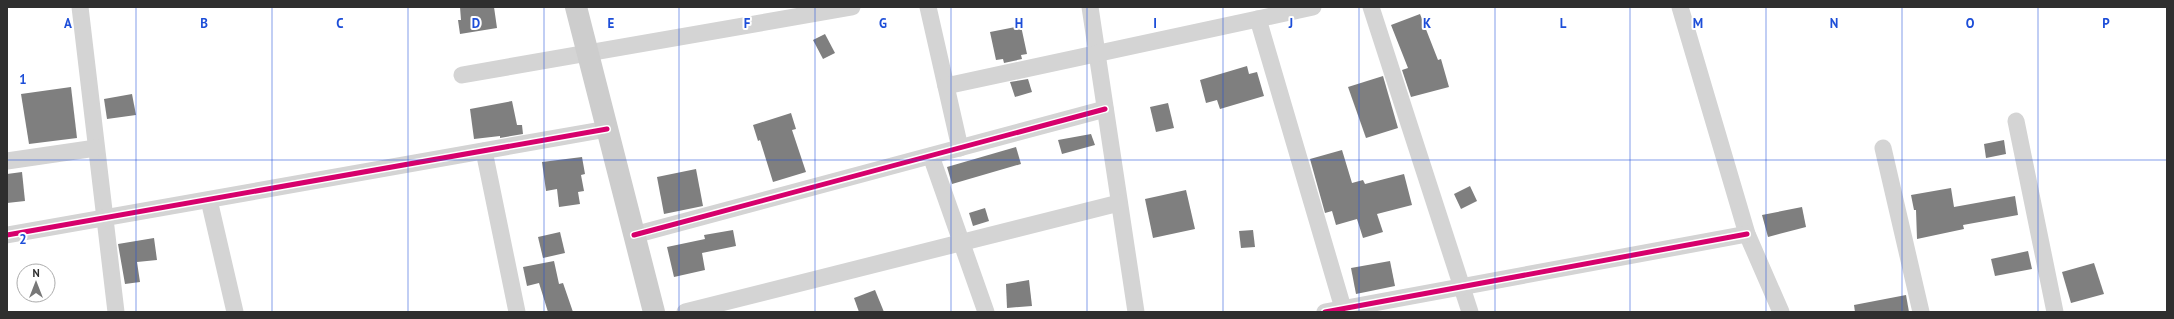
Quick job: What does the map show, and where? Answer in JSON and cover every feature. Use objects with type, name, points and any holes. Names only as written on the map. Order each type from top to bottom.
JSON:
[{"type":"main road","points":[[576,7],[654,312]]},
{"type":"street","points":[[80,7],[116,312]]},
{"type":"street","points":[[462,76],[852,7]]},
{"type":"street","points":[[928,7],[960,148]]},
{"type":"street","points":[[1090,7],[1136,312]]},
{"type":"street","points":[[946,86],[1313,7]]},
{"type":"street","points":[[1371,7],[1470,312]]},
{"type":"street","points":[[1680,7],[1747,234],[1781,312]]},
{"type":"street","points":[[1258,19],[1343,308]]},
{"type":"street","points":[[634,235],[1105,109]]},
{"type":"street","points":[[2016,121],[2055,312]]},
{"type":"street","points":[[7,235],[607,129]]},
{"type":"street","points":[[7,161],[96,148]]},
{"type":"street","points":[[1883,148],[1921,312]]},
{"type":"street","points":[[484,151],[517,312]]},
{"type":"street","points":[[931,156],[986,312]]},
{"type":"street","points":[[210,200],[235,312]]},
{"type":"street","points":[[685,312],[1119,203]]},
{"type":"street","points":[[1325,312],[1747,234]]},
{"type":"building","points":[[460,7],[494,7],[497,28],[460,34],[458,20],[461,20]]},
{"type":"building","points":[[1420,14],[1438,60],[1441,59],[1449,87],[1411,97],[1402,70],[1408,68],[1391,25]]},
{"type":"building","points":[[1021,26],[1027,54],[1021,55],[1022,59],[1004,63],[1003,59],[996,60],[990,32]]},
{"type":"building","points":[[825,34],[835,53],[823,59],[813,40]]},
{"type":"building","points":[[1247,66],[1249,74],[1257,72],[1264,96],[1220,109],[1217,100],[1206,103],[1200,80]]},
{"type":"building","points":[[1383,76],[1398,128],[1366,138],[1348,87]]},
{"type":"building","points":[[1028,79],[1032,92],[1015,97],[1010,82]]},
{"type":"building","points":[[71,87],[77,138],[29,144],[21,94]]},
{"type":"building","points":[[132,94],[136,115],[107,119],[104,99]]},
{"type":"building","points":[[512,101],[517,125],[522,125],[523,134],[500,138],[500,136],[474,139],[470,109]]},
{"type":"building","points":[[1168,103],[1174,128],[1156,132],[1150,107]]},
{"type":"building","points":[[791,113],[796,129],[792,130],[806,172],[773,182],[760,140],[758,141],[753,125]]},
{"type":"building","points":[[1091,134],[1095,145],[1062,154],[1058,140]]},
{"type":"building","points":[[2004,140],[2006,154],[1986,158],[1984,144]]},
{"type":"building","points":[[1016,147],[1021,164],[952,184],[947,167]]},
{"type":"building","points":[[1342,150],[1352,183],[1363,180],[1365,184],[1404,174],[1412,205],[1377,214],[1383,232],[1363,238],[1357,219],[1336,225],[1332,211],[1325,213],[1310,159]]},
{"type":"building","points":[[582,157],[585,174],[581,175],[584,191],[578,192],[580,204],[559,207],[557,189],[546,191],[542,162]]},
{"type":"building","points":[[696,169],[703,206],[664,214],[657,177]]},
{"type":"building","points":[[22,172],[25,201],[7,203],[7,174]]},
{"type":"building","points":[[1470,186],[1477,201],[1461,209],[1454,194]]},
{"type":"building","points":[[1951,188],[1954,207],[2015,196],[2018,215],[1963,225],[1964,229],[1917,239],[1916,210],[1914,210],[1911,195]]},
{"type":"building","points":[[1186,190],[1195,229],[1153,238],[1145,199]]},
{"type":"building","points":[[1802,207],[1806,227],[1768,237],[1762,215]]},
{"type":"building","points":[[985,208],[989,221],[973,226],[969,213]]},
{"type":"building","points":[[733,230],[736,246],[702,253],[705,270],[674,277],[667,247],[705,239],[704,235]]},
{"type":"building","points":[[1253,230],[1255,247],[1241,248],[1239,231]]},
{"type":"building","points":[[560,232],[565,253],[543,258],[538,237]]},
{"type":"building","points":[[154,238],[157,260],[137,262],[140,282],[125,284],[118,244]]},
{"type":"building","points":[[2028,251],[2032,269],[1995,276],[1991,259]]},
{"type":"building","points":[[554,261],[559,284],[563,283],[573,312],[548,312],[539,283],[527,286],[523,267]]},
{"type":"building","points":[[1390,261],[1395,286],[1356,294],[1351,268]]},
{"type":"building","points":[[2094,263],[2104,294],[2071,303],[2062,272]]},
{"type":"building","points":[[1029,280],[1032,306],[1007,308],[1006,284]]},
{"type":"building","points":[[875,290],[884,312],[859,312],[854,298]]},
{"type":"building","points":[[1906,295],[1909,312],[1855,312],[1854,305]]},
{"type":"cycle path","points":[[634,235],[1105,109]]},
{"type":"cycle path","points":[[7,235],[607,129]]},
{"type":"cycle path","points":[[1325,312],[1747,234]]}]
